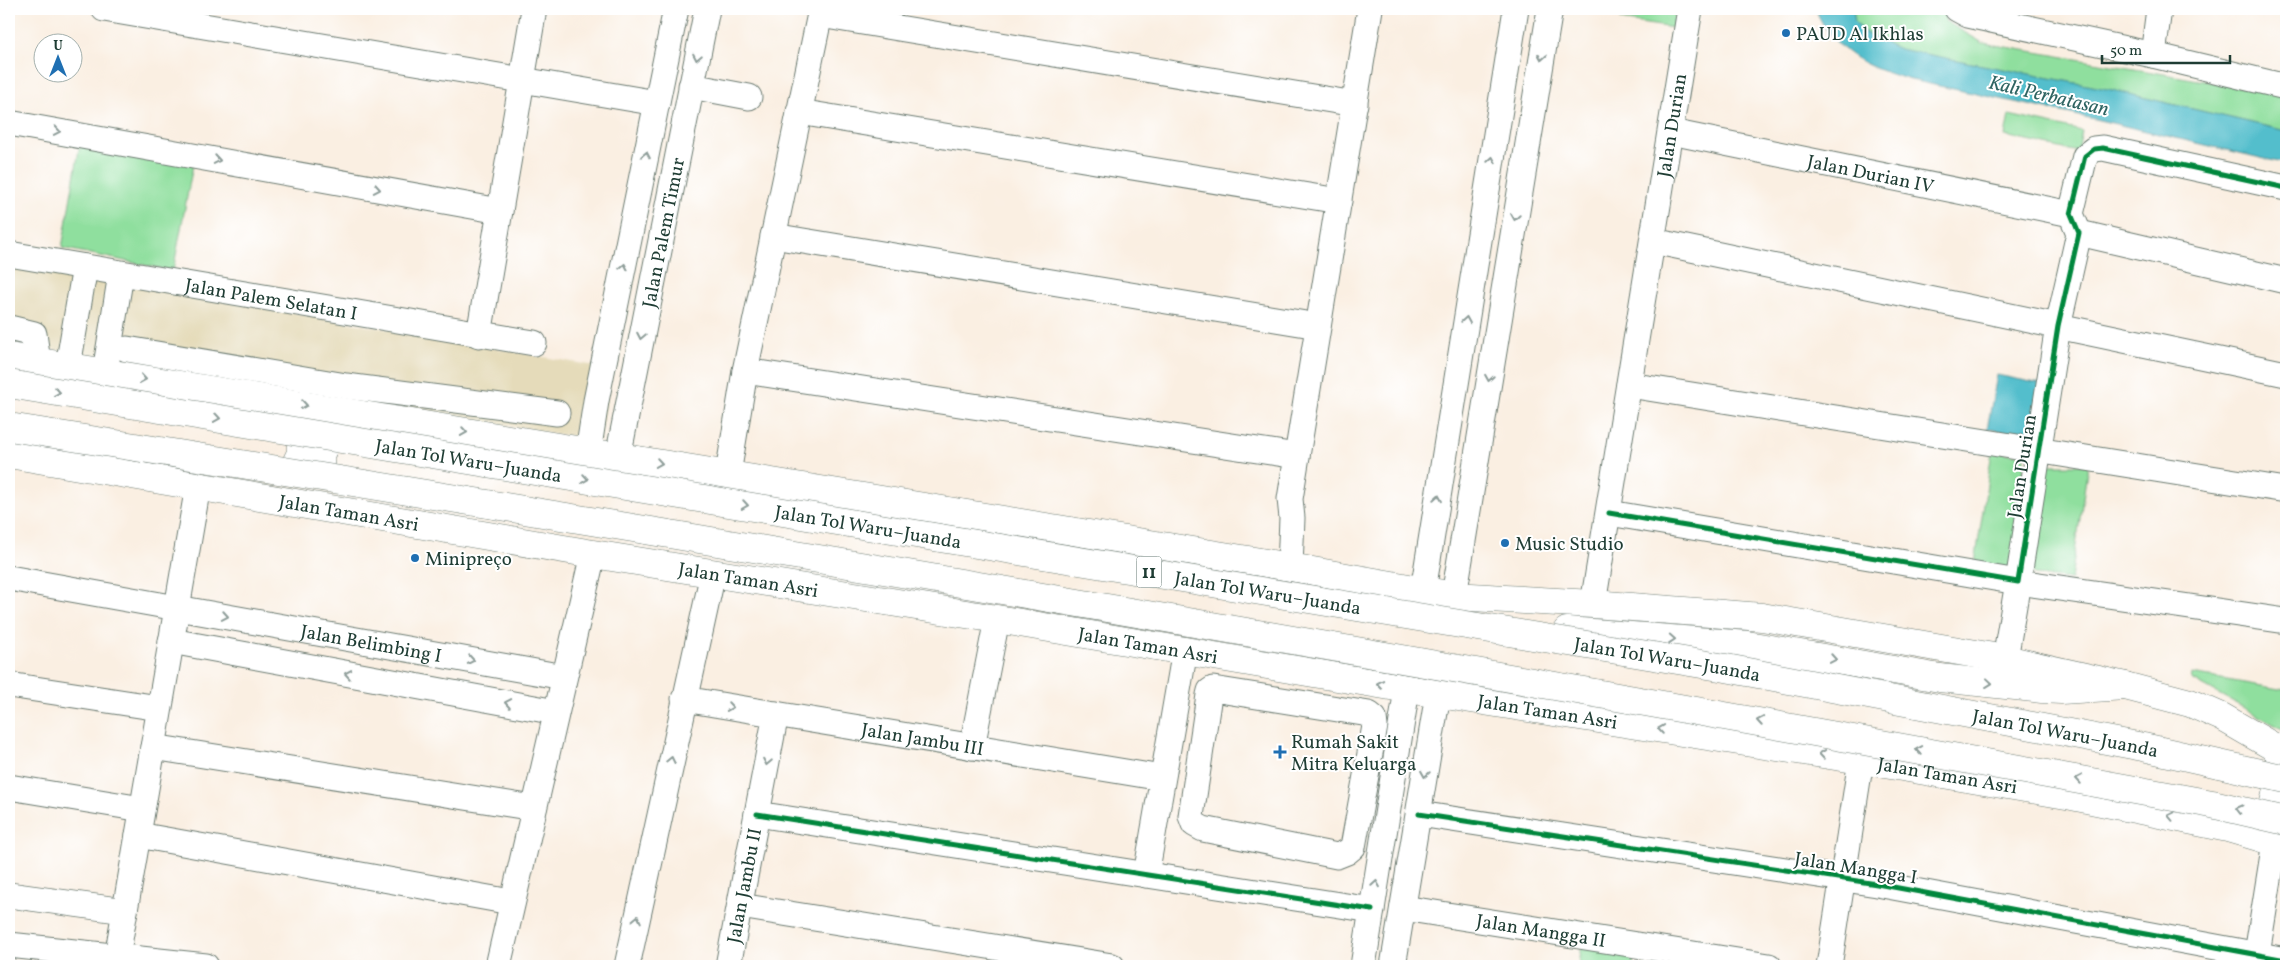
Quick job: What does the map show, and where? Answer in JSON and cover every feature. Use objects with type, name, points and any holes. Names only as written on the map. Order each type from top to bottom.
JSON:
[{"type":"main road","points":[[9,357],[105,372],[344,399],[588,453],[728,474],[1281,565],[1454,596],[1762,617],[2005,659],[2125,686],[2181,701],[2212,712],[2283,752],[2275,803],[2277,837]]},
{"type":"main road","name":"Jalan Tol Waru–Juanda","points":[[9,384],[1466,624],[1871,694],[2151,749],[2286,779]]},
{"type":"main road","name":"11","points":[[9,427],[324,477],[1708,711],[2212,804],[2277,837]]},
{"type":"main road","points":[[292,472],[301,453],[301,432]]},
{"type":"main road","points":[[324,477],[319,463],[320,452],[330,437]]},
{"type":"main road","name":"Jalan Taman Asri","points":[[9,454],[593,554],[1185,650],[1407,689],[1861,760],[2072,796],[2277,837]]},
{"type":"main road","points":[[1466,624],[1747,645],[1940,678],[2061,690],[2125,686]]},
{"type":"street","points":[[104,9],[657,103]]},
{"type":"street","points":[[479,334],[534,9]]},
{"type":"street","name":"Jalan Palem Timur","points":[[588,453],[596,401],[676,9]]},
{"type":"street","name":"Jalan Palem Timur","points":[[618,457],[707,9]]},
{"type":"street","points":[[1281,565],[1279,518],[1290,499],[1370,9]]},
{"type":"street","points":[[1423,591],[1516,9]]},
{"type":"street","points":[[1454,596],[1550,9]]},
{"type":"street","name":"Jalan Durian","points":[[1593,604],[1690,9]]},
{"type":"street","points":[[1957,9],[1968,16],[2146,54],[2286,87]]},
{"type":"street","points":[[2145,9],[2146,54]]},
{"type":"street","points":[[2146,54],[2159,9]]},
{"type":"street","points":[[728,474],[745,371],[820,12],[1355,104]]},
{"type":"street","points":[[691,86],[749,97]]},
{"type":"street","points":[[799,112],[1338,200]]},
{"type":"street","points":[[9,122],[500,211]]},
{"type":"street","name":"Jalan Durian IV","points":[[1671,132],[2075,224],[2286,281]]},
{"type":"street","name":"Jalan Durian","points":[[2005,659],[2085,156],[2094,149],[2103,148],[2286,188]]},
{"type":"street","points":[[773,236],[1318,326]]},
{"type":"street","points":[[1653,241],[2286,374]]},
{"type":"street","name":"Jalan Palem Selatan I","points":[[9,254],[534,343]]},
{"type":"street","points":[[68,366],[85,267]]},
{"type":"street","points":[[105,372],[121,274]]},
{"type":"street","points":[[9,328],[34,334],[38,362]]},
{"type":"street","points":[[127,349],[344,399],[557,413]]},
{"type":"street","points":[[745,371],[1297,456]]},
{"type":"street","name":"Jalan Durian","points":[[1630,385],[2286,490]]},
{"type":"street","points":[[117,957],[198,486]]},
{"type":"street","points":[[1609,513],[2018,582],[2286,622]]},
{"type":"street","points":[[498,966],[511,902],[593,554]]},
{"type":"street","points":[[627,966],[684,699],[713,574]]},
{"type":"street","name":"Jalan Belimbing I","points":[[9,578],[564,677]]},
{"type":"street","points":[[972,747],[997,619]]},
{"type":"street","name":"Jalan Belimbing I","points":[[171,642],[556,712]]},
{"type":"street","points":[[1146,875],[1185,650]]},
{"type":"street","points":[[1226,690],[1231,658]]},
{"type":"street","points":[[9,684],[159,708]]},
{"type":"street","points":[[1364,966],[1407,689]]},
{"type":"street","points":[[1210,690],[1226,690],[1369,714],[1374,718],[1375,726],[1353,846],[1347,852],[1337,856],[1202,829],[1194,824],[1191,816],[1210,690]]},
{"type":"street","points":[[1393,966],[1438,694]]},
{"type":"street","name":"Jalan Jambu III","points":[[684,699],[1162,778]]},
{"type":"street","name":"Jalan Jambu II","points":[[728,966],[776,714]]},
{"type":"street","points":[[153,747],[534,808]]},
{"type":"street","points":[[1829,966],[1861,760]]},
{"type":"street","points":[[9,787],[142,809]]},
{"type":"street","points":[[757,814],[1372,910]]},
{"type":"street","name":"Jalan Mangga I","points":[[1418,814],[1843,879],[2255,961],[2286,960]]},
{"type":"street","points":[[138,835],[511,902]]},
{"type":"street","points":[[2255,961],[2277,837]]},
{"type":"street","points":[[1353,846],[1381,852]]},
{"type":"street","points":[[9,895],[125,911]]},
{"type":"street","points":[[740,906],[1112,966]]},
{"type":"street","name":"Jalan Mangga II","points":[[1403,908],[1769,966]]},
{"type":"street","points":[[9,945],[206,966]]},
{"type":"shaded area","points":[[9,263],[612,369],[600,441],[9,342]]},
{"type":"green space","points":[[1614,9],[1676,9],[1673,28],[1620,20],[1621,10]]},
{"type":"green space","points":[[1853,9],[1946,9],[1945,21],[1983,43],[2286,95],[2286,131],[2112,90],[1899,49],[1864,32],[1855,22]]},
{"type":"green space","points":[[2009,115],[2082,131],[2078,152],[2005,136]]},
{"type":"green space","points":[[81,138],[194,160],[173,271],[62,248]]},
{"type":"green space","points":[[1992,451],[2025,456],[2014,563],[2003,569],[1975,563]]},
{"type":"green space","points":[[2044,465],[2088,465],[2071,579],[2036,575],[2029,569]]},
{"type":"green space","points":[[2192,674],[2285,690],[2286,685],[2286,731],[2191,679]]},
{"type":"green space","points":[[1581,944],[1635,951],[1633,966],[1578,966]]},
{"type":"water","name":"Kali Perbatasan","points":[[1816,9],[1853,9],[1855,22],[1864,32],[1899,49],[2112,90],[2286,131],[2286,164],[2099,120],[1911,80],[1888,73],[1866,64],[1837,43],[1829,33]]},
{"type":"water","points":[[1997,375],[2041,384],[2032,436],[1987,429]]},
{"type":"cycle path","points":[[1609,513],[2018,582],[2058,326],[2079,233],[2071,214],[2085,156],[2094,149],[2103,148],[2286,188]]},
{"type":"cycle path","points":[[757,814],[1372,910]]},
{"type":"cycle path","points":[[1419,814],[1877,884],[2286,960]]},
{"type":"place","name":"PAUD Al Ikhlas","points":[[1786,33]]},
{"type":"place","name":"Music Studio","points":[[1505,543]]},
{"type":"place","name":"Minipreço","points":[[415,558]]},
{"type":"place","name":"Rumah Sakit Mitra Keluarga","points":[[1280,752]]}]
